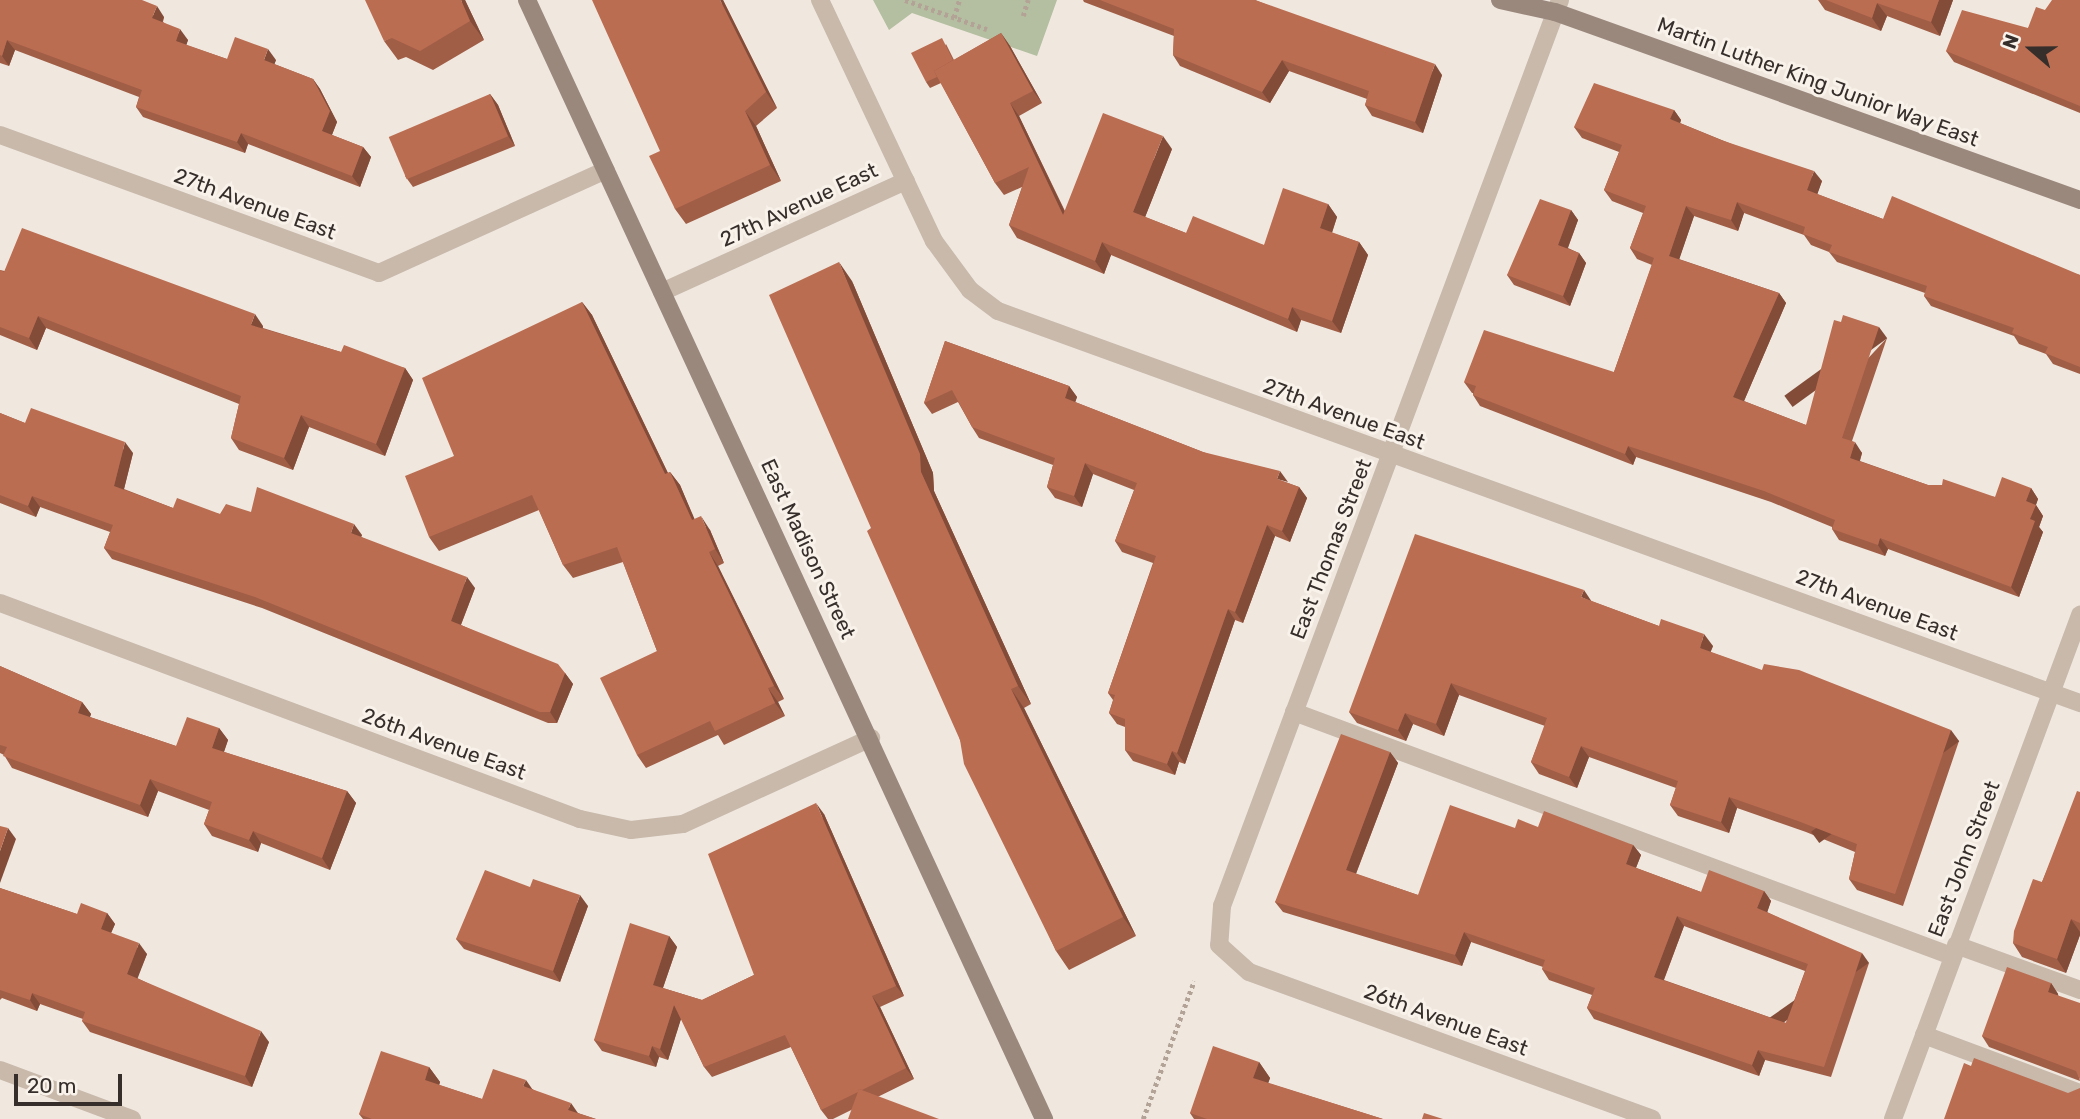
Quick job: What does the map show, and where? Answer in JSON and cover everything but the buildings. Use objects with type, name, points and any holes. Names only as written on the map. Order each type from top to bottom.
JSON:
[{"type":"main road","name":"East Madison Street","points":[[527,0],[871,738],[1044,1119]]},
{"type":"main road","name":"Martin Luther King Junior Way East","points":[[1500,0],[1558,6],[2080,200]]},
{"type":"street","points":[[820,0],[906,181]]},
{"type":"street","name":"East Thomas Street","points":[[1227,957],[1219,945],[1222,906],[1558,6]]},
{"type":"street","name":"27th Avenue East","points":[[0,135],[379,273],[606,170]]},
{"type":"street","name":"27th Avenue East","points":[[662,292],[906,181],[956,274],[998,311],[2080,703]]},
{"type":"street","name":"26th Avenue East","points":[[0,603],[580,820],[631,830],[683,824],[871,738]]},
{"type":"street","name":"East John Street","points":[[1893,1119],[2080,615]]},
{"type":"street","points":[[1294,712],[1954,950],[2080,990]]},
{"type":"street","name":"26th Avenue East","points":[[1227,957],[1249,972],[1652,1119]]},
{"type":"street","points":[[1924,1035],[2080,1093]]},
{"type":"street","points":[[0,1070],[132,1119]]},
{"type":"path","points":[[905,0],[987,29]]},
{"type":"path","points":[[954,18],[959,0]]},
{"type":"path","points":[[1023,16],[1028,0]]},
{"type":"path","points":[[1143,1119],[1194,981]]},
{"type":"green space","points":[[873,0],[1057,0],[1037,56],[912,13],[889,30]]}]
